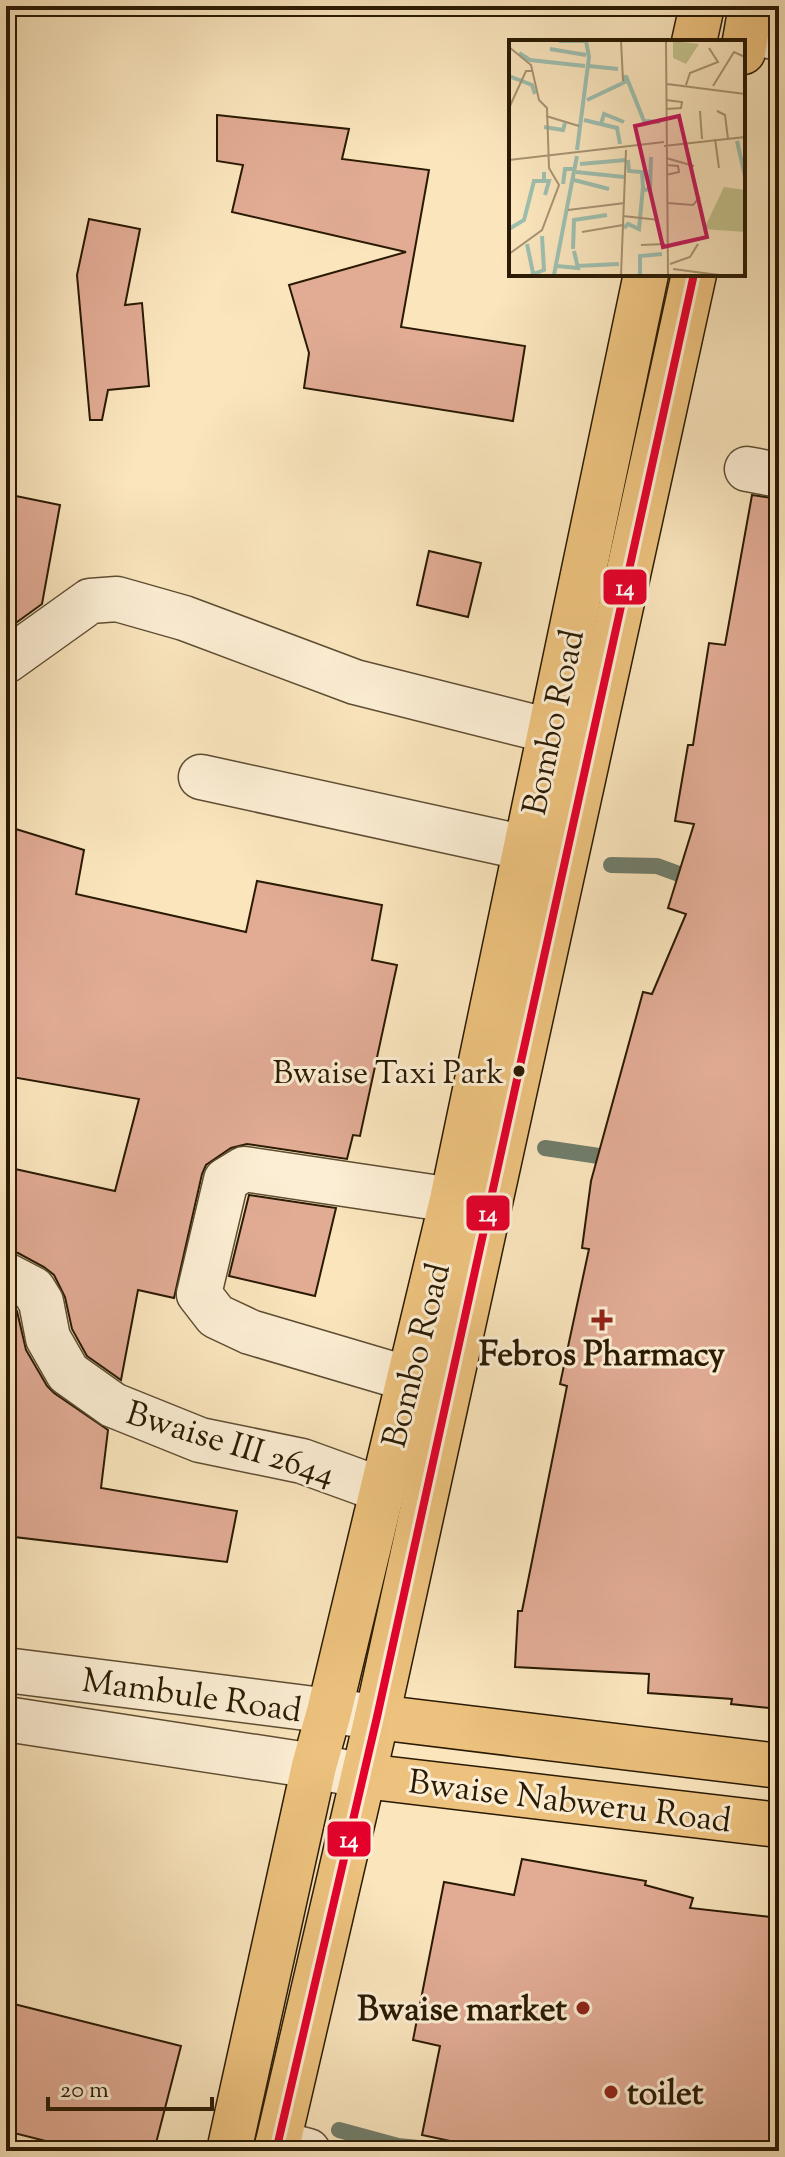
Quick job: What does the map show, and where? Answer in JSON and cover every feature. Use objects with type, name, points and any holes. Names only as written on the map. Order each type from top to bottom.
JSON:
[{"type":"main road","points":[[694,40],[702,6]]},
{"type":"main road","name":"Bombo Road","points":[[229,2151],[314,1766],[452,1200],[646,276]]},
{"type":"main road","name":"Bombo Road","points":[[288,2148],[364,1776],[694,276]]},
{"type":"main road","name":"Bwaise Nabweru Road","points":[[377,1717],[779,1766]]},
{"type":"main road","name":"Bwaise Nabweru Road","points":[[364,1776],[779,1825]]},
{"type":"street","points":[[6,661],[90,601],[117,599],[184,618],[355,682],[550,731]]},
{"type":"street","points":[[201,777],[526,848]]},
{"type":"street","points":[[409,1379],[250,1332],[216,1316],[199,1294],[220,1200],[226,1180],[244,1169],[452,1200]]},
{"type":"street","name":"Bwaise III 2644","points":[[6,1275],[33,1289],[41,1302],[48,1338],[68,1373],[113,1405],[200,1440],[302,1461],[382,1490]]},
{"type":"street","name":"Mambule Road","points":[[6,1670],[377,1717]]},
{"type":"street","name":"Mambule Road","points":[[6,1719],[314,1766]]},
{"type":"street","name":"Bwaise Nabweru Road","points":[[314,1766],[364,1776]]},
{"type":"building","points":[[217,115],[349,129],[342,159],[429,170],[401,327],[525,346],[513,421],[304,388],[309,353],[289,285],[406,252],[232,212],[243,165],[217,161]]},
{"type":"building","points":[[89,219],[140,229],[125,305],[142,303],[149,386],[108,390],[102,420],[90,420],[77,275]]},
{"type":"building","points":[[6,494],[60,505],[42,604],[6,630]]},
{"type":"building","points":[[752,495],[779,499],[779,1709],[731,1704],[732,1699],[648,1693],[649,1674],[515,1667],[518,1611],[522,1611],[567,1386],[560,1384],[589,1249],[582,1248],[591,1181],[643,992],[652,994],[686,914],[668,908],[694,824],[675,821],[688,745],[693,745],[709,643],[725,645]]},
{"type":"building","points":[[429,551],[481,563],[468,617],[417,605]]},
{"type":"building","points":[[6,826],[84,850],[76,894],[246,932],[257,881],[382,905],[372,960],[397,965],[360,1136],[353,1135],[347,1159],[247,1144],[231,1148],[206,1165],[174,1298],[138,1290],[121,1380],[87,1356],[72,1329],[65,1297],[54,1275],[18,1253],[6,1250],[6,1167],[115,1191],[139,1099],[6,1076]]},
{"type":"building","points":[[249,1195],[336,1208],[315,1296],[229,1276]]},
{"type":"building","points":[[6,1303],[17,1311],[26,1350],[47,1386],[108,1430],[101,1488],[237,1511],[227,1562],[6,1536]]},
{"type":"building","name":"Bwaise market","points":[[522,1859],[646,1881],[645,1885],[693,1898],[690,1908],[779,1918],[779,2151],[497,2151],[422,2135],[440,2046],[413,2040],[444,1882],[514,1895]]},
{"type":"building","points":[[6,2002],[181,2046],[154,2151],[85,2151],[6,2131]]},
{"type":"waterway","points":[[611,865],[657,866],[698,881]]},
{"type":"waterway","points":[[545,1148],[619,1159]]},
{"type":"waterway","points":[[339,2130],[398,2146],[449,2151]]},
{"type":"transit line","name":"14","points":[[276,2151],[377,1717],[694,276]]},
{"type":"place","name":"Bwaise Taxi Park","points":[[519,1071]]},
{"type":"place","name":"Febros Pharmacy","points":[[602,1320]]},
{"type":"place","name":"Bwaise market","points":[[583,2008]]},
{"type":"place","name":"toilet","points":[[611,2092]]}]
